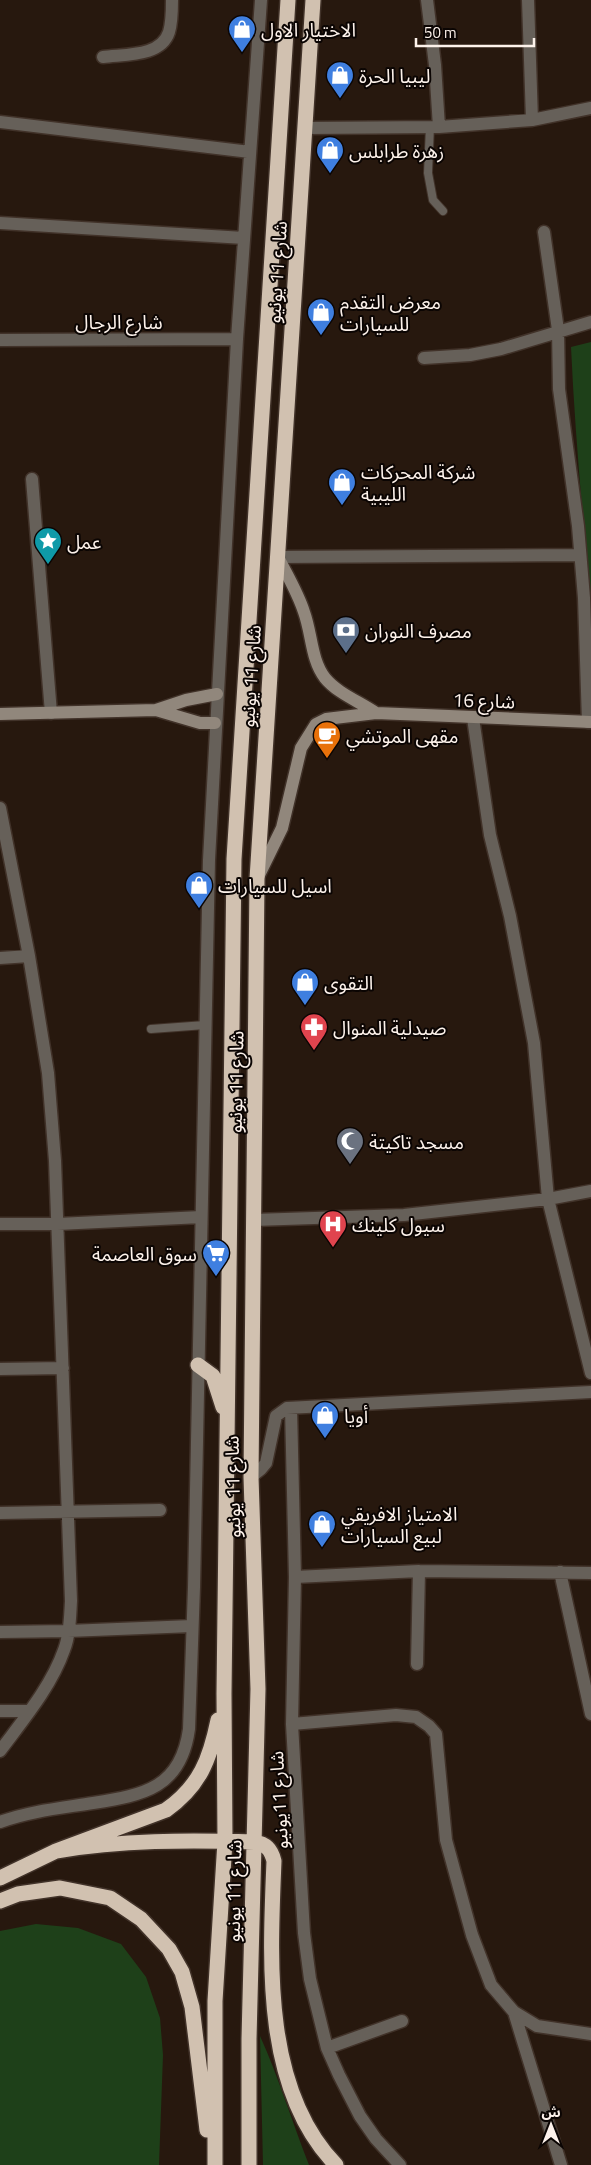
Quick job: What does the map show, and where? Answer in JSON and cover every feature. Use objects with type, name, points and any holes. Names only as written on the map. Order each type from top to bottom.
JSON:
[{"type":"highway","name":"شارع 11 يونيو","points":[[215,2163],[215,2001],[225,1842],[224,1694],[234,859],[288,0]]},
{"type":"highway","name":"شارع 11 يونيو","points":[[249,2165],[249,2039],[258,1689],[251,1477],[257,879],[314,0]]},
{"type":"highway","points":[[198,1365],[213,1376],[227,1421]]},
{"type":"highway","points":[[0,1878],[56,1851],[166,1810],[182,1799],[203,1770],[215,1736],[224,1694]]},
{"type":"highway","points":[[56,1851],[124,1842],[254,1842],[262,1843],[272,1852],[274,1862],[271,1974],[284,2066],[298,2106],[319,2147],[336,2165]]},
{"type":"highway","points":[[0,1901],[18,1894],[60,1888],[110,1898],[141,1919],[169,1949],[182,1972],[192,2007],[206,2129],[215,2163]]},
{"type":"street","points":[[103,57],[146,52],[160,45],[169,32],[172,0]]},
{"type":"street","points":[[0,1822],[30,1814],[140,1794],[151,1790],[170,1774],[178,1764],[187,1742],[192,1626],[209,860],[237,340],[261,0]]},
{"type":"street","points":[[427,0],[435,65],[435,126]]},
{"type":"street","points":[[528,0],[532,120]]},
{"type":"street","points":[[305,128],[435,126],[532,120],[591,108]]},
{"type":"street","points":[[0,122],[250,152]]},
{"type":"street","points":[[0,223],[244,238]]},
{"type":"street","points":[[544,232],[558,330],[559,389],[578,526],[584,598],[590,722]]},
{"type":"street","points":[[424,358],[470,355],[501,349],[558,330],[591,322]]},
{"type":"street","name":"شارع الرجال","points":[[0,340],[237,340]]},
{"type":"street","points":[[32,479],[51,713]]},
{"type":"street","points":[[376,713],[336,688],[326,679],[319,668],[300,602],[278,557],[579,554]]},
{"type":"street","points":[[0,714],[156,710],[186,700],[218,694]]},
{"type":"street","points":[[156,710],[200,723],[216,723]]},
{"type":"street","name":"شارع 16","points":[[257,879],[282,828],[300,748],[316,724],[326,719],[376,713],[590,722]]},
{"type":"street","points":[[474,718],[490,835],[510,916],[534,1043],[548,1199],[591,1373]]},
{"type":"street","points":[[0,808],[29,956],[51,1105],[58,1224],[71,1601],[64,1650],[56,1670],[0,1751]]},
{"type":"street","points":[[0,958],[29,956]]},
{"type":"street","points":[[254,1220],[404,1215],[548,1199],[591,1192]]},
{"type":"street","points":[[0,1224],[58,1224],[201,1216]]},
{"type":"street","points":[[0,1370],[63,1368]]},
{"type":"street","points":[[251,1477],[266,1463],[276,1416],[282,1410],[591,1392]]},
{"type":"street","name":"شارع 11يونيو","points":[[291,1408],[295,1577],[292,1724],[304,1933],[310,1979],[327,2048],[360,2116],[376,2139],[400,2165]]},
{"type":"street","points":[[0,1512],[160,1510]]},
{"type":"street","points":[[295,1577],[419,1571],[591,1572]]},
{"type":"street","points":[[417,1664],[419,1571]]},
{"type":"street","points":[[560,1572],[591,1714]]},
{"type":"street","points":[[0,1632],[192,1626]]},
{"type":"street","points":[[0,1711],[30,1710]]},
{"type":"street","points":[[292,1724],[396,1715],[416,1717],[429,1726],[436,1734],[446,1840],[472,1935],[491,1984],[514,2012],[537,2026],[591,2034]]},
{"type":"street","points":[[514,2012],[562,2165]]},
{"type":"street","points":[[327,2048],[402,2021]]},
{"type":"lane","points":[[435,126],[428,173],[433,200],[443,211]]},
{"type":"lane","points":[[151,1029],[205,1025]]},
{"type":"green space","points":[[591,342],[591,616],[577,448],[571,347]]},
{"type":"green space","points":[[36,1924],[78,1928],[121,1944],[146,1977],[160,2018],[163,2055],[159,2165],[0,2165],[0,1931]]},
{"type":"green space","points":[[260,2036],[273,2068],[309,2165],[263,2165]]},
{"type":"place","name":"الاختيار الاول","points":[[242,53]]},
{"type":"place","name":"ليبيا الحرة","points":[[340,99]]},
{"type":"place","name":"زهرة طرابلس","points":[[330,174]]},
{"type":"place","name":"معرض التقدم للسيارات","points":[[321,336]]},
{"type":"place","name":"شركة المحركات الليبية","points":[[342,506]]},
{"type":"place","name":"عمل","points":[[48,565]]},
{"type":"place","name":"مصرف النوران","points":[[346,654]]},
{"type":"place","name":"مقهى الموتشي","points":[[327,759]]},
{"type":"place","name":"اسيل للسيارات","points":[[199,909]]},
{"type":"place","name":"التقوى","points":[[305,1006]]},
{"type":"place","name":"صيدلية المنوال","points":[[314,1051]]},
{"type":"place","name":"مسجد تاكيتة","points":[[350,1165]]},
{"type":"place","name":"سيول كلينك","points":[[333,1248]]},
{"type":"place","name":"سوق العاصمة","points":[[216,1277]]},
{"type":"place","name":"أويا","points":[[325,1439]]},
{"type":"place","name":"الامتياز الافريقي لبيع السيارات","points":[[322,1548]]}]
